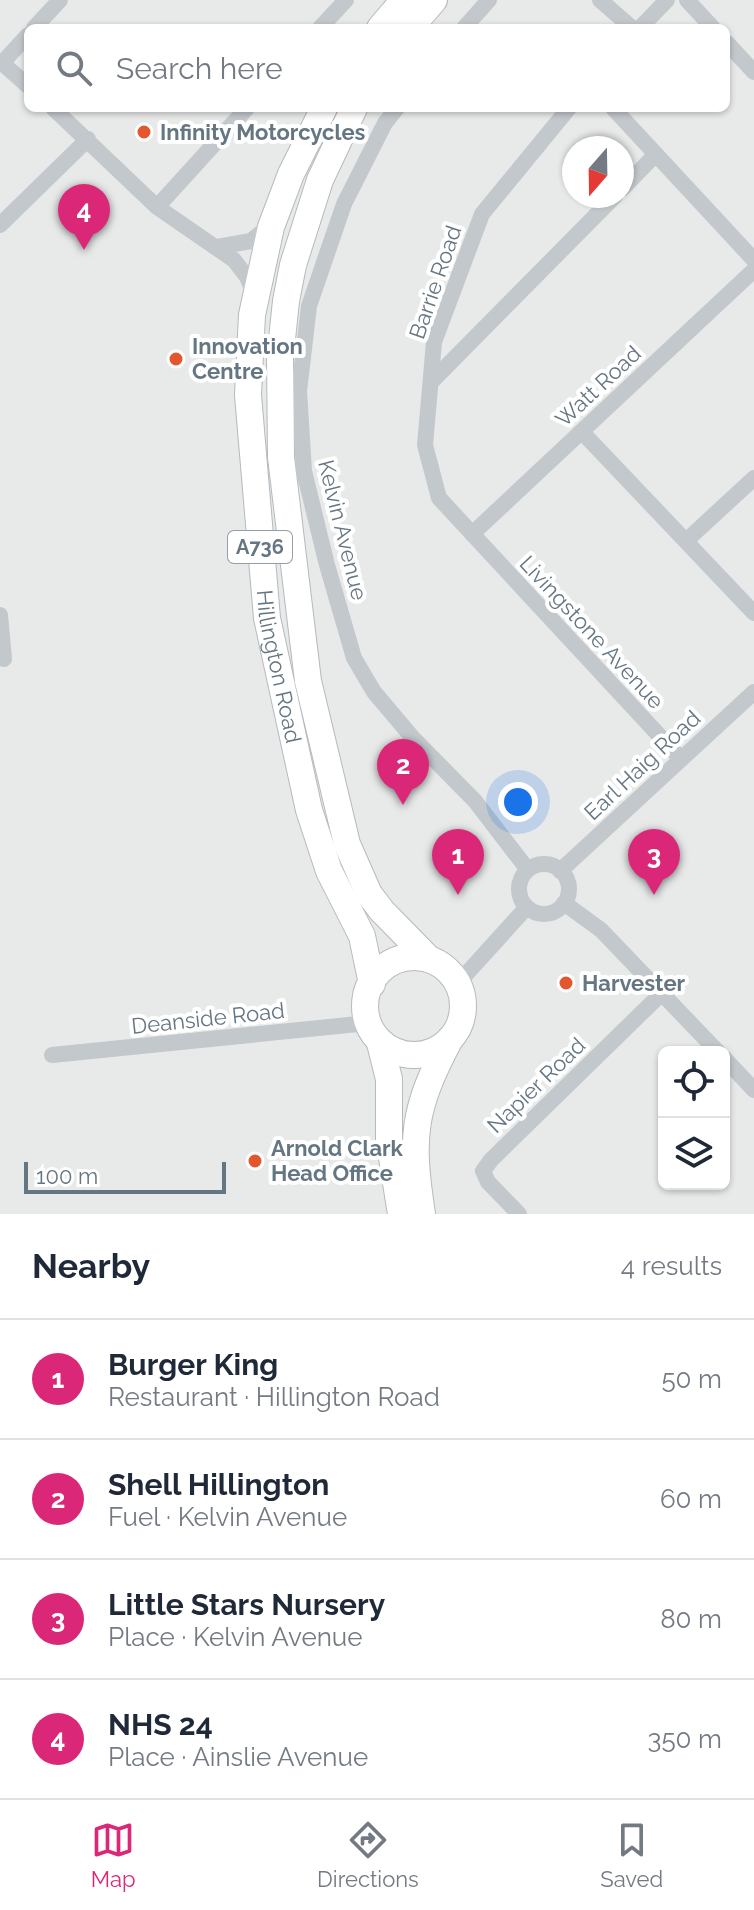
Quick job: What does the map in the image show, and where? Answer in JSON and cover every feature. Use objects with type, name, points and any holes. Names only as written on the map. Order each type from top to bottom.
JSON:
[{"type":"main road","points":[[383,24],[404,0]]},
{"type":"main road","points":[[413,24],[434,0]]},
{"type":"main road","name":"Hillington Road","points":[[322,112],[291,174],[274,220],[252,315],[248,395],[267,618],[309,810],[329,871],[362,936],[372,984]]},
{"type":"main road","name":"Hillington Road","points":[[352,112],[320,180],[293,265],[280,358],[281,457],[308,681],[347,844],[369,894],[428,958]]},
{"type":"main road","points":[[372,984],[393,961],[413,956],[428,958]]},
{"type":"main road","name":"A736","points":[[428,958],[442,964],[459,982]]},
{"type":"main road","points":[[422,1214],[415,1165],[419,1109],[424,1089],[457,1029],[463,1009],[459,982]]},
{"type":"main road","name":"A736","points":[[372,984],[366,998],[389,1079],[389,1139],[401,1214]]},
{"type":"main road","points":[[374,1033],[401,1054],[418,1055],[450,1039]]},
{"type":"street","points":[[38,24],[60,0]]},
{"type":"street","points":[[324,24],[346,0]]},
{"type":"street","points":[[468,24],[489,0]]},
{"type":"street","points":[[600,0],[627,24]]},
{"type":"street","points":[[644,24],[667,0]]},
{"type":"street","points":[[687,0],[709,24]]},
{"type":"street","points":[[24,39],[1,62],[24,82]]},
{"type":"street","points":[[730,46],[753,69]]},
{"type":"street","points":[[58,112],[157,207],[217,247],[240,267],[256,297]]},
{"type":"street","points":[[157,207],[243,112]]},
{"type":"street","name":"Kelvin Avenue","points":[[394,112],[385,123],[344,204],[309,306],[299,391],[304,471],[354,658],[374,692],[412,737],[475,801],[528,870]]},
{"type":"street","name":"Barrie Road","points":[[472,534],[439,498],[425,445],[434,342],[482,214],[566,112]]},
{"type":"street","points":[[617,112],[754,260]]},
{"type":"street","points":[[0,225],[88,139]]},
{"type":"street","points":[[634,177],[656,154]]},
{"type":"street","points":[[431,382],[603,208]]},
{"type":"street","points":[[217,247],[251,241],[259,237],[274,220]]},
{"type":"street","name":"Watt Road","points":[[472,534],[754,270]]},
{"type":"street","points":[[582,432],[754,613]]},
{"type":"street","points":[[687,540],[754,478]]},
{"type":"street","name":"Livingstone Avenue","points":[[472,534],[681,759]]},
{"type":"street","points":[[0,615],[4,659]]},
{"type":"street","name":"Earl Haig Road","points":[[560,871],[754,692]]},
{"type":"street","points":[[544,864],[560,871],[569,889],[559,909],[546,914],[527,907],[519,891],[519,883],[528,870],[544,864]]},
{"type":"street","points":[[564,903],[601,930],[712,1046]]},
{"type":"street","points":[[459,982],[527,907]]},
{"type":"street","name":"Napier Road","points":[[519,1214],[488,1182],[483,1171],[663,992]]},
{"type":"street","name":"Deanside Road","points":[[52,1055],[374,1033]]},
{"type":"street","points":[[730,1064],[754,1090]]},
{"type":"shaded area","points":[[0,0],[754,0],[754,1214],[0,1214]]},
{"type":"place","name":"Infinity Motorcycles","points":[[144,132]]},
{"type":"place","name":"NHS 24","points":[[84,250]]},
{"type":"place","name":"Innovation Centre","points":[[176,359]]},
{"type":"place","name":"Shell Hillington","points":[[403,805]]},
{"type":"place","name":"Burger King","points":[[458,895]]},
{"type":"place","name":"Little Stars Nursery","points":[[654,895]]},
{"type":"place","name":"Harvester","points":[[566,983]]},
{"type":"place","name":"Arnold Clark Head Office","points":[[255,1161]]}]
